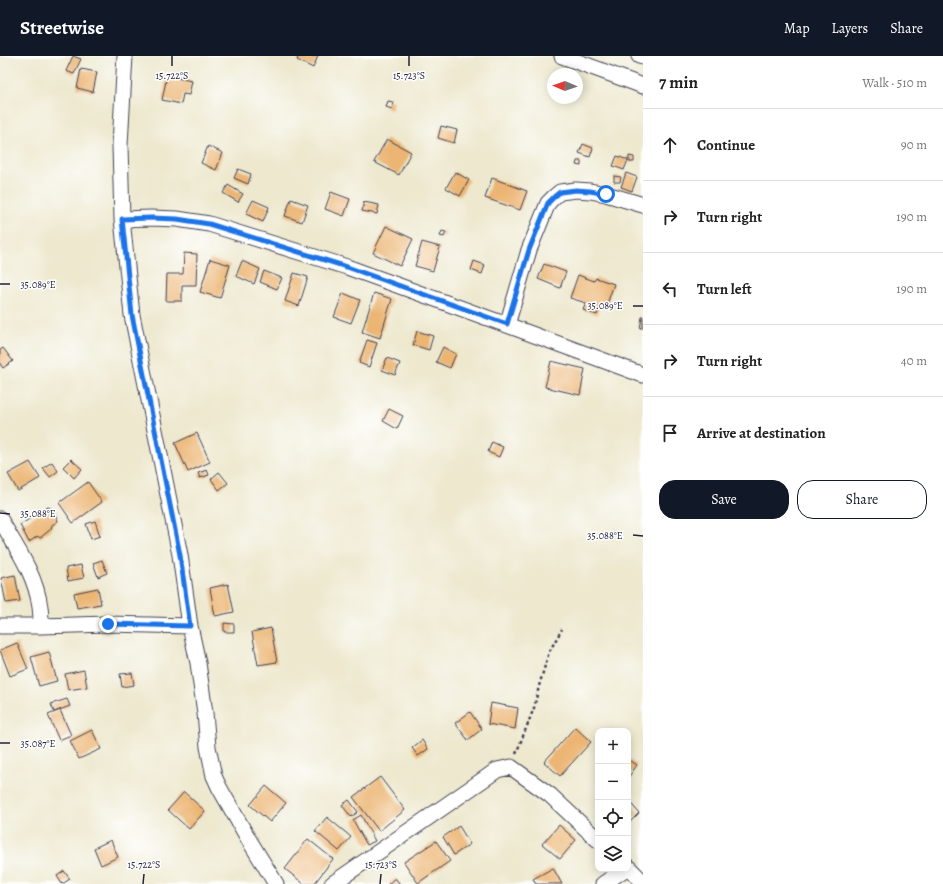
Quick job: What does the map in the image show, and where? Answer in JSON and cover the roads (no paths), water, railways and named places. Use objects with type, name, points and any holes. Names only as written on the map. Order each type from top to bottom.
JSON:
[{"type":"street","points":[[125,56],[120,145],[122,219],[132,315],[180,555],[190,626],[198,663],[208,747],[214,776],[219,787],[276,884]]},
{"type":"street","points":[[562,56],[643,86]]},
{"type":"street","points":[[639,56],[643,57]]},
{"type":"street","points":[[507,324],[529,250],[548,203],[554,197],[560,192],[576,190],[590,191],[643,205]]},
{"type":"street","points":[[122,219],[177,219],[209,224],[347,267],[507,324],[643,375]]},
{"type":"street","points":[[0,519],[19,551],[32,578],[40,607],[41,626]]},
{"type":"street","points":[[0,626],[108,624],[190,626]]},
{"type":"street","points":[[332,884],[487,776],[497,770],[511,767],[550,795],[595,837]]},
{"type":"street","points":[[631,870],[643,882]]},
{"type":"street","points":[[603,884],[621,872]]}]
